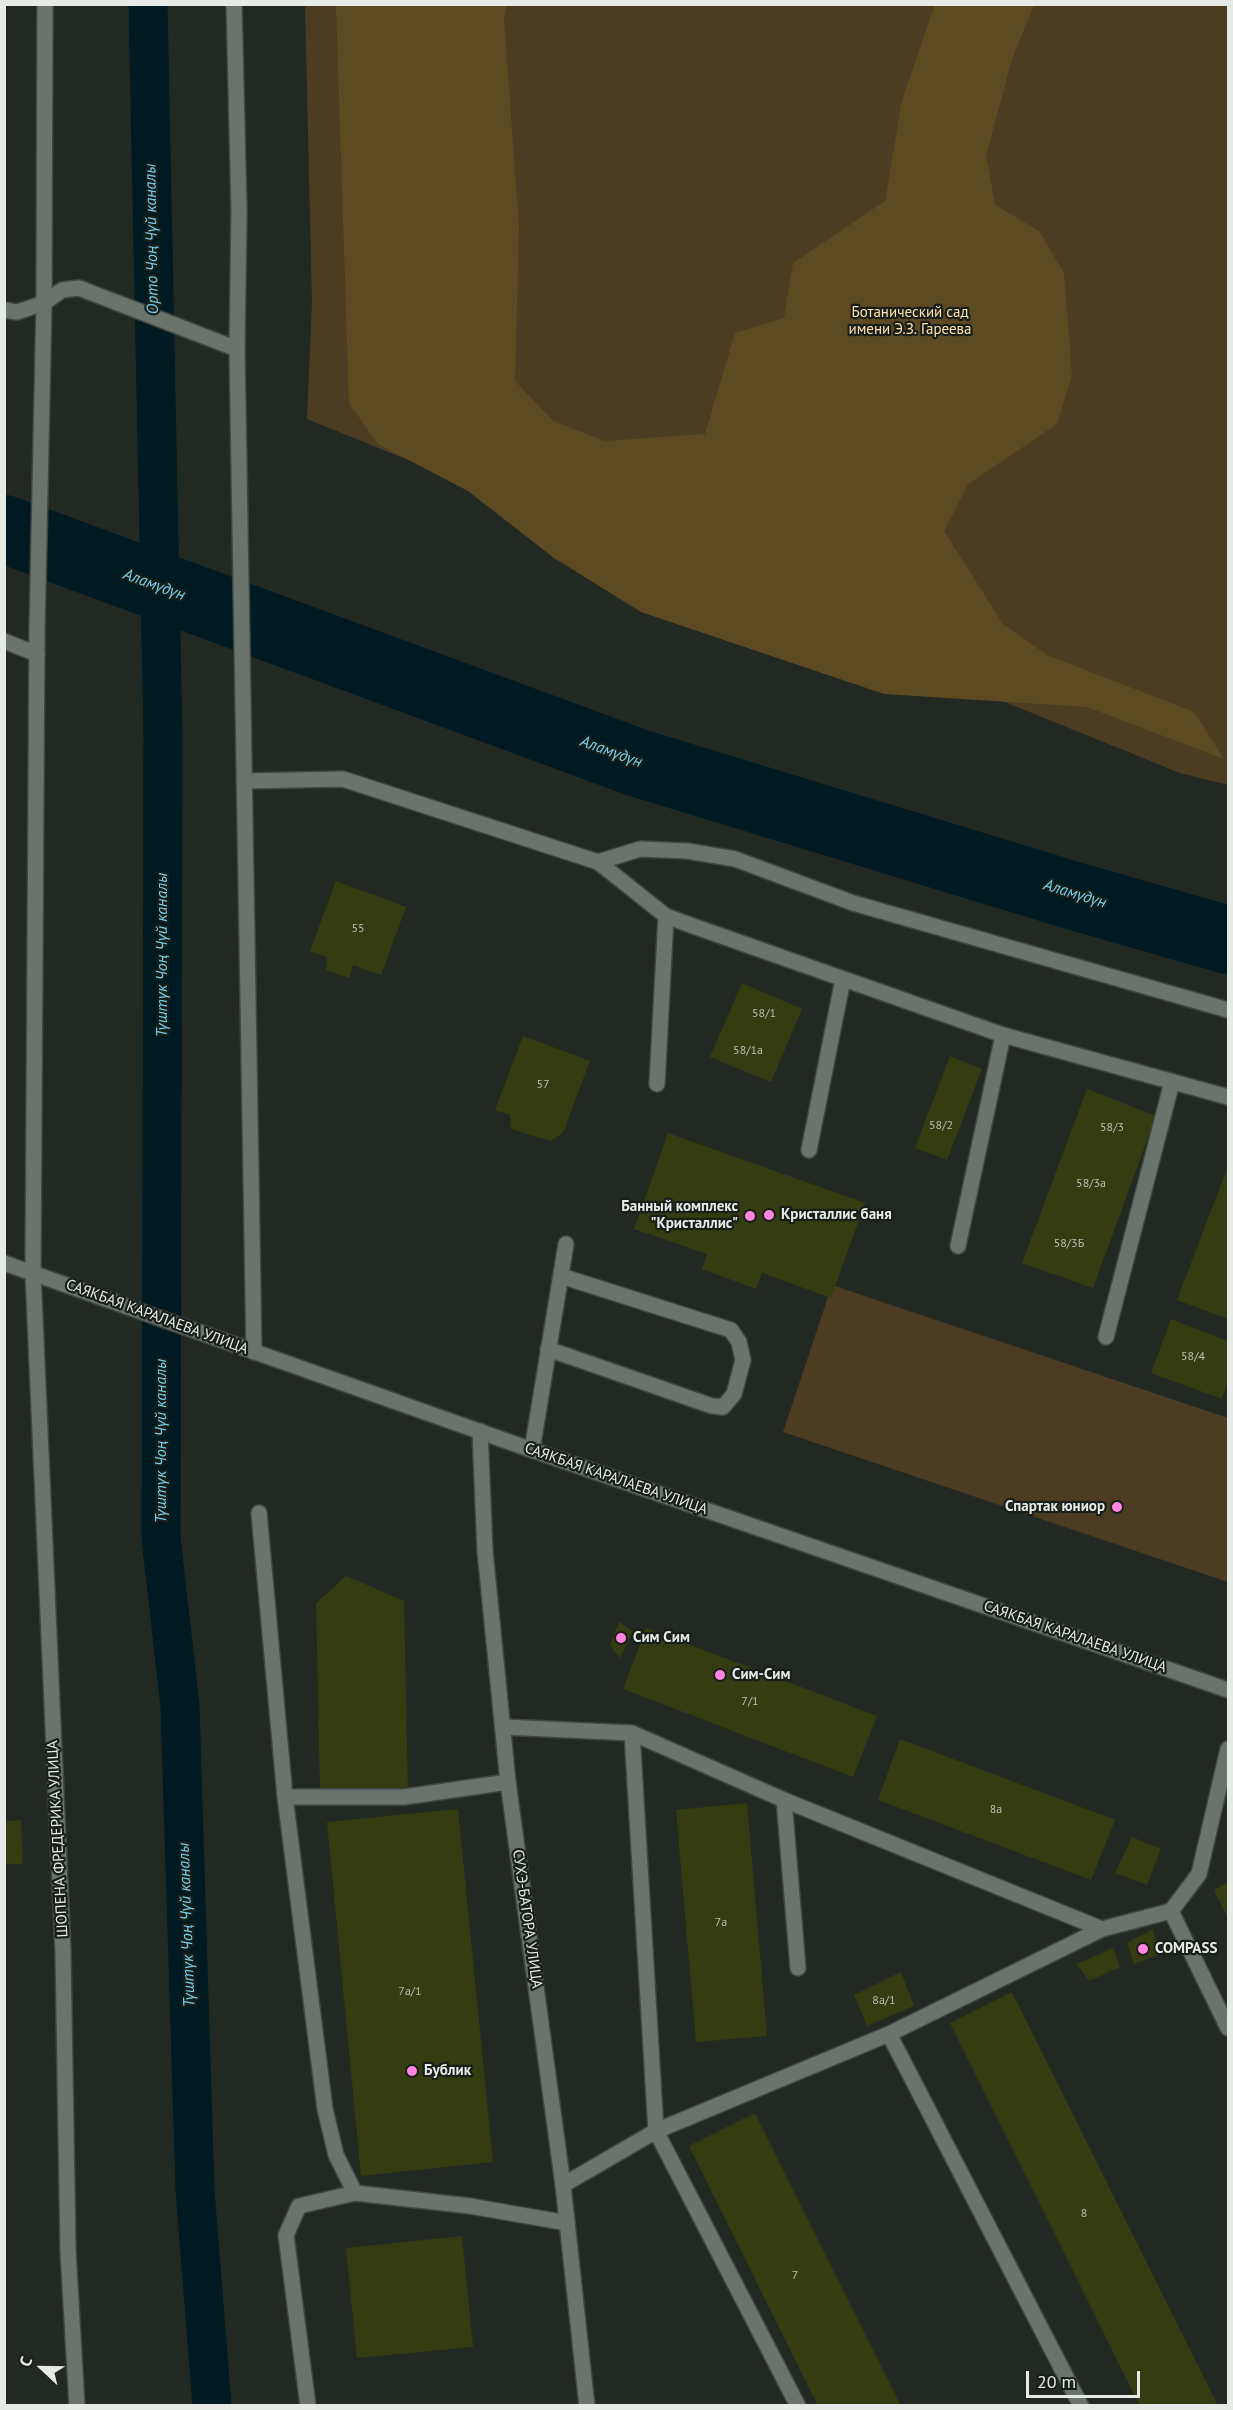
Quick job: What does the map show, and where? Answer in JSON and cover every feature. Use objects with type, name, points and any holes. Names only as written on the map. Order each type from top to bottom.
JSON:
[{"type":"main road","name":"ШОПЕНА ФРЕДЕРИКА УЛИЦА","points":[[45,4],[44,303],[37,654],[33,1273],[63,1952],[68,2251],[77,2406]]},
{"type":"main road","points":[[234,4],[239,210],[237,349],[254,1352]]},
{"type":"main road","points":[[4,310],[17,312],[44,303],[62,291],[79,288],[237,349]]},
{"type":"main road","points":[[4,641],[37,654]]},
{"type":"main road","points":[[244,781],[343,779],[598,862],[666,916],[1003,1035],[1228,1097]]},
{"type":"main road","points":[[598,862],[640,849],[687,851],[735,859],[853,903],[1228,1010]]},
{"type":"main road","points":[[657,1084],[666,916]]},
{"type":"main road","points":[[809,1150],[843,979]]},
{"type":"main road","points":[[958,1246],[1003,1035]]},
{"type":"main road","points":[[1106,1336],[1172,1082]]},
{"type":"main road","points":[[532,1450],[566,1244]]},
{"type":"main road","name":"САЯКБАЯ КАРАЛАЕВА УЛИЦА","points":[[4,1263],[532,1450],[1228,1690]]},
{"type":"main road","points":[[548,1349],[712,1406],[723,1407],[734,1394],[743,1360],[739,1342],[731,1330],[561,1276]]},
{"type":"main road","name":"СУХЭ-БАТОРА УЛИЦА","points":[[480,1431],[485,1551],[508,1782],[563,2185],[587,2406]]},
{"type":"main road","points":[[259,1513],[285,1797],[325,2109],[336,2155],[355,2193]]},
{"type":"main road","points":[[504,1727],[632,1733],[784,1800],[1102,1929]]},
{"type":"main road","points":[[632,1733],[656,2131],[798,2406]]},
{"type":"main road","points":[[563,2185],[656,2131],[889,2034],[1102,1929],[1171,1911],[1199,1874],[1228,1749]]},
{"type":"main road","points":[[285,1797],[404,1797],[508,1782]]},
{"type":"main road","points":[[784,1800],[798,1968]]},
{"type":"main road","points":[[1171,1911],[1228,2028]]},
{"type":"main road","points":[[889,2034],[1081,2406]]},
{"type":"main road","points":[[308,2406],[286,2235],[299,2206],[355,2193],[470,2206],[567,2223]]},
{"type":"green space","name":"Ботанический сад имени Э.З. Гареева","points":[[305,5],[1228,5],[1228,785],[1180,773],[307,419],[312,303]]},
{"type":"green space","points":[[336,5],[506,5],[504,18],[519,227],[515,381],[553,421],[604,441],[705,434],[735,333],[784,318],[793,263],[885,201],[902,100],[935,5],[1034,5],[1012,59],[986,156],[995,205],[1039,231],[1064,273],[1072,375],[1057,424],[968,484],[944,531],[1003,624],[1047,655],[1194,712],[1224,759],[1087,707],[884,694],[641,612],[554,558],[468,491],[378,444],[349,403]]},
{"type":"green space","name":"Спартак юниор","points":[[832,1285],[1228,1418],[1228,1582],[783,1432]]},
{"type":"building","points":[[336,881],[406,907],[381,975],[353,965],[349,978],[326,970],[327,957],[310,951]]},
{"type":"building","points":[[742,983],[802,1009],[771,1082],[710,1057]]},
{"type":"building","points":[[523,1036],[590,1061],[563,1133],[550,1141],[511,1129],[510,1115],[495,1110]]},
{"type":"building","points":[[950,1056],[982,1069],[947,1160],[915,1148]]},
{"type":"building","points":[[1087,1089],[1156,1116],[1093,1288],[1022,1263]]},
{"type":"building","name":"Банный комплекс \"Кристаллис\"","points":[[668,1133],[865,1203],[831,1298],[762,1273],[756,1289],[702,1269],[707,1254],[634,1229]]},
{"type":"building","points":[[1228,1166],[1228,1319],[1177,1300]]},
{"type":"building","points":[[1171,1319],[1228,1341],[1228,1382],[1222,1399],[1151,1373]]},
{"type":"building","points":[[346,1576],[404,1601],[408,1790],[320,1792],[316,1603]]},
{"type":"building","name":"Сим Сим","points":[[619,1622],[633,1631],[620,1658],[610,1645]]},
{"type":"building","points":[[646,1628],[877,1716],[853,1777],[623,1689]]},
{"type":"building","points":[[900,1739],[1115,1820],[1091,1880],[878,1800]]},
{"type":"building","points":[[747,1803],[767,2036],[696,2042],[676,1810]]},
{"type":"building","points":[[458,1809],[493,2162],[361,2176],[327,1822]]},
{"type":"building","points":[[21,1820],[23,1864],[5,1864],[5,1821]]},
{"type":"building","points":[[1132,1837],[1161,1849],[1147,1885],[1115,1873]]},
{"type":"building","points":[[1228,1882],[1228,1918],[1214,1890]]},
{"type":"building","name":"COMPASS","points":[[1153,1929],[1159,1954],[1134,1964],[1127,1943]]},
{"type":"building","points":[[1113,1948],[1120,1967],[1089,1981],[1077,1964]]},
{"type":"building","points":[[901,1972],[914,2006],[867,2026],[854,1995]]},
{"type":"building","points":[[1012,1992],[1218,2406],[1140,2406],[950,2023]]},
{"type":"building","points":[[755,2113],[901,2406],[818,2406],[689,2146]]},
{"type":"building","points":[[462,2236],[473,2347],[357,2358],[346,2248]]},
{"type":"waterway","name":"Түштүк Чоң Чүй каналы","points":[[148,4],[163,737],[161,1538],[180,1706],[195,2190],[212,2406]]},
{"type":"waterway","name":"Аламүдүн","points":[[4,529],[638,763],[1071,895],[1228,940]]},
{"type":"place","name":"Кристаллис баня","points":[[769,1215]]},
{"type":"place","name":"Банный комплекс \"Кристаллис\"","points":[[750,1216]]},
{"type":"place","name":"Спартак юниор","points":[[1117,1507]]},
{"type":"place","name":"Сим Сим","points":[[621,1638]]},
{"type":"place","name":"Сим-Сим","points":[[720,1675]]},
{"type":"place","name":"COMPASS","points":[[1143,1949]]},
{"type":"place","name":"Бублик","points":[[412,2071]]},
{"type":"water label","name":"Орто Чоң Чүй каналы","points":[[152,239]]}]
